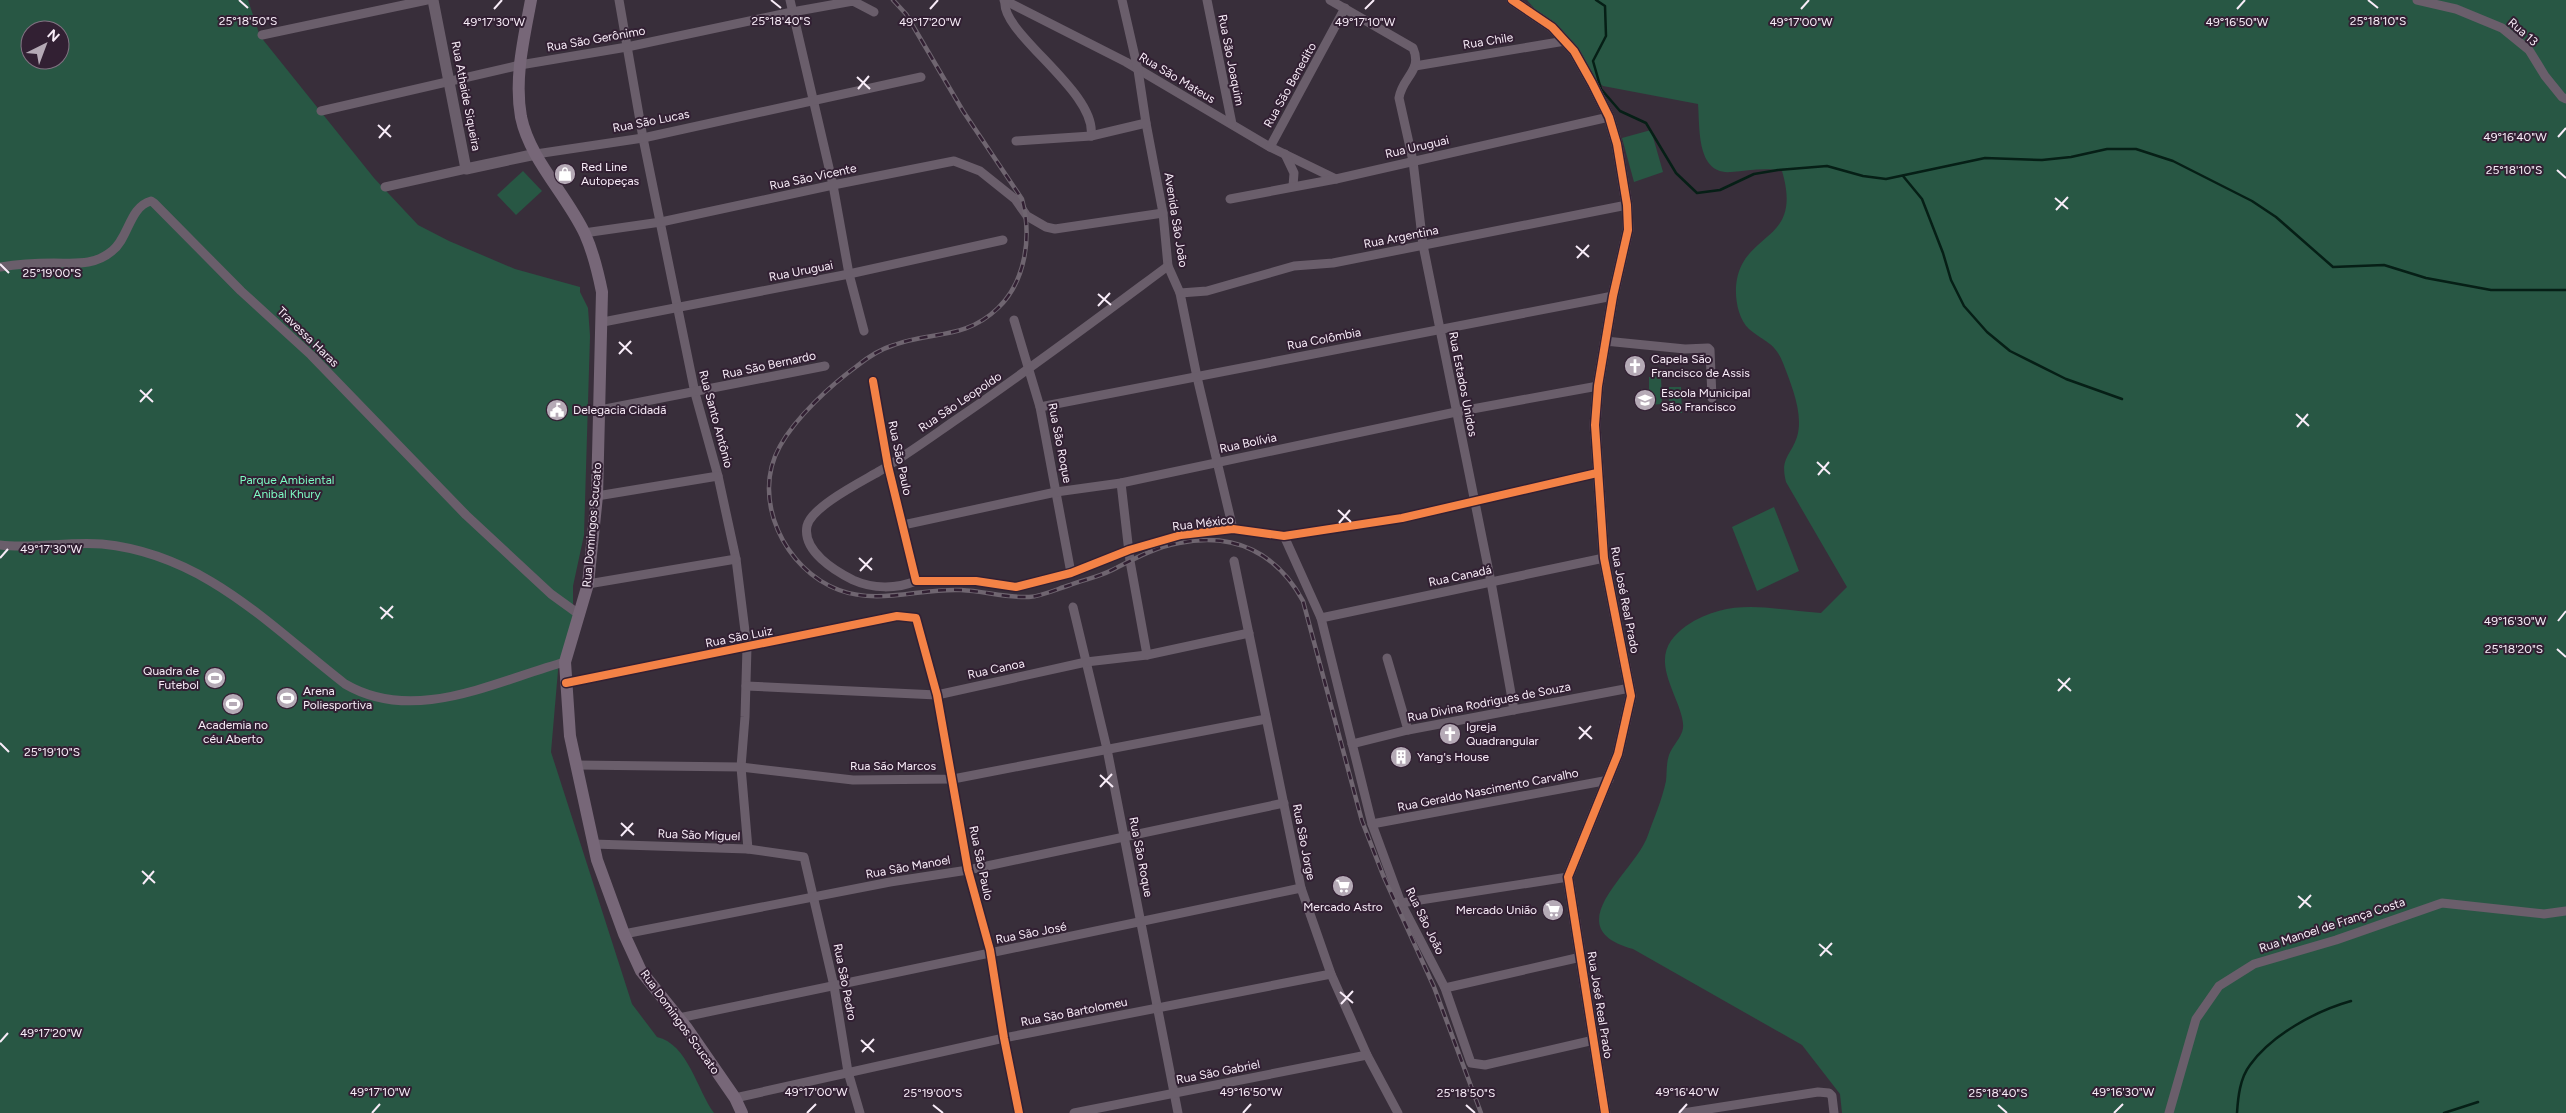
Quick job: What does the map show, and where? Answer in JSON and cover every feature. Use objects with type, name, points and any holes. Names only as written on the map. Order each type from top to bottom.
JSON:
[{"type":"main road","name":"Rua Domingos Scucato","points":[[531,0],[520,65],[519,96],[522,119],[536,154],[584,233],[597,267],[602,292],[603,322],[597,496],[588,584],[565,662],[570,736],[593,844],[624,934],[641,971],[679,1018],[735,1098],[742,1113]]},
{"type":"street","points":[[262,34],[427,0]]},
{"type":"street","name":"Rua Athaide Siqueira","points":[[433,0],[466,169]]},
{"type":"street","name":"Rua Santo Antônio","points":[[618,0],[677,308],[695,393],[718,476],[736,559],[747,647],[741,767],[748,849]]},
{"type":"street","points":[[790,0],[833,184],[849,274],[864,331]]},
{"type":"street","points":[[1004,0],[1007,13],[1014,24],[1059,78],[1081,100],[1093,126],[1091,136]]},
{"type":"street","name":"Rua São Mateus","points":[[1004,0],[1138,70],[1270,147],[1336,179]]},
{"type":"street","name":"Avenida São João","points":[[1122,0],[1138,70],[1163,213],[1168,266],[1180,292],[1216,462],[1233,529]]},
{"type":"street","name":"Rua São Joaquim","points":[[1207,0],[1232,124]]},
{"type":"street","points":[[1330,0],[1413,48],[1418,58],[1415,66]]},
{"type":"street","name":"Rua José Real Prado","points":[[1512,0],[1552,27],[1583,67],[1609,116],[1617,144],[1627,205],[1628,230],[1605,341],[1598,386],[1595,425],[1604,558],[1631,696],[1625,733],[1609,780],[1568,877],[1605,1113]]},
{"type":"street","name":"Rua 13","points":[[2417,0],[2456,9],[2502,28],[2529,50],[2545,76],[2562,97],[2566,99]]},
{"type":"street","name":"Rua São Gerônimo","points":[[322,111],[450,83],[520,65],[627,47],[853,1],[874,12]]},
{"type":"street","name":"Rua São Benedito","points":[[1270,147],[1345,8]]},
{"type":"street","name":"Rua Chile","points":[[1415,66],[1565,42]]},
{"type":"street","name":"Rua Estados Unidos","points":[[1415,66],[1400,89],[1399,98],[1413,161],[1423,245],[1491,582],[1514,710]]},
{"type":"street","name":"Rua São Lucas","points":[[385,187],[536,154],[643,138],[921,77]]},
{"type":"street","name":"Rua Uruguai","points":[[1230,199],[1336,179],[1609,116]]},
{"type":"street","points":[[1016,141],[1091,136],[1146,123]]},
{"type":"street","points":[[1285,154],[1294,174],[1293,186]]},
{"type":"street","name":"Rua São Vicente","points":[[584,233],[661,222],[833,184],[954,161],[980,171],[1016,199],[1027,216],[1046,227],[1055,229],[1163,213]]},
{"type":"street","name":"Travessa Haras","points":[[0,267],[53,263],[79,264],[100,259],[114,250],[142,205],[151,201],[240,291],[311,355],[466,515],[544,587],[580,615]]},
{"type":"street","name":"Rua Argentina","points":[[1180,292],[1207,290],[1294,266],[1332,263],[1627,205]]},
{"type":"street","name":"Rua Uruguai","points":[[603,322],[849,274],[1003,240]]},
{"type":"street","name":"Rua São Leopoldo","points":[[916,580],[883,588],[863,584],[844,576],[814,551],[808,539],[807,526],[811,517],[842,494],[888,466],[1031,369],[1168,266]]},
{"type":"street","name":"Rua Colômbia","points":[[1040,407],[1613,296]]},
{"type":"street","name":"Rua São Roque","points":[[1014,320],[1031,369],[1040,407],[1071,574]]},
{"type":"street","points":[[1605,341],[1685,348],[1708,348],[1710,350],[1712,398]]},
{"type":"street","name":"Rua São Bernardo","points":[[600,410],[695,393],[825,366]]},
{"type":"street","name":"Rua São Paulo","points":[[873,380],[888,466],[916,580]]},
{"type":"street","name":"Rua Bolívia","points":[[903,525],[1056,492],[1121,483],[1456,412],[1598,386]]},
{"type":"street","name":"Rua México","points":[[916,580],[976,581],[1016,587],[1071,574],[1129,550],[1181,535],[1233,529],[1284,536],[1402,518],[1473,500],[1597,473]]},
{"type":"street","points":[[597,496],[718,476]]},
{"type":"street","points":[[1121,483],[1129,550],[1147,655]]},
{"type":"street","name":"Rua São João","points":[[1284,536],[1321,618],[1372,824],[1401,904],[1445,988],[1472,1063],[1485,1065],[1594,1040]]},
{"type":"street","points":[[0,545],[102,544],[165,558],[193,569],[216,582],[247,604],[345,684],[360,693],[381,700],[408,702],[470,692],[565,662]]},
{"type":"street","name":"Rua Canadá","points":[[1321,618],[1604,558]]},
{"type":"street","points":[[588,584],[736,559]]},
{"type":"street","name":"Rua São Jorge","points":[[1234,561],[1300,888],[1331,974],[1367,1055],[1398,1113]]},
{"type":"street","name":"Rua São Roque","points":[[1073,607],[1107,749],[1178,1113]]},
{"type":"street","name":"Rua São Luiz","points":[[566,683],[898,616],[916,618]]},
{"type":"street","name":"Rua São Paulo","points":[[916,618],[937,695],[968,870],[991,952],[1004,1038],[1019,1113]]},
{"type":"street","name":"Rua Canoa","points":[[746,686],[937,695],[1086,662],[1147,655],[1249,633]]},
{"type":"street","points":[[1387,658],[1408,730]]},
{"type":"street","name":"Rua Divina Rodrigues de Souza","points":[[1352,744],[1408,730],[1630,688]]},
{"type":"street","name":"Rua São Marcos","points":[[576,765],[741,767],[853,780],[953,779],[1266,719]]},
{"type":"street","name":"Rua Geraldo Nascimento Carvalho","points":[[1372,824],[1609,780]]},
{"type":"street","name":"Rua São Manoel","points":[[624,934],[916,877],[968,870],[1124,835],[1284,803]]},
{"type":"street","name":"Rua São Miguel","points":[[593,844],[748,849],[804,857]]},
{"type":"street","name":"Rua São Pedro","points":[[804,857],[834,986],[848,1072],[860,1113]]},
{"type":"street","points":[[1401,904],[1568,877]]},
{"type":"street","name":"Rua São José","points":[[679,1018],[1300,888]]},
{"type":"street","name":"Rua Manoel de França Costa","points":[[2169,1113],[2196,1019],[2219,986],[2254,964],[2336,940],[2442,903],[2544,914],[2566,911]]},
{"type":"street","points":[[1445,988],[1581,957]]},
{"type":"street","name":"Rua São Bartolomeu","points":[[735,1098],[1004,1038],[1331,974]]},
{"type":"street","name":"Rua São Gabriel","points":[[1074,1113],[1367,1055]]},
{"type":"street","points":[[1683,1113],[1818,1092],[1829,1093],[1832,1096],[1834,1113]]},
{"type":"green space","name":"Parque Ambiental Anibal Khury","points":[[0,0],[248,0],[260,36],[374,178],[418,225],[449,241],[515,269],[580,287],[580,292],[588,308],[590,336],[584,535],[573,586],[573,647],[571,653],[559,659],[551,752],[632,1004],[657,1037],[668,1041],[684,1058],[714,1113],[0,1113]]},
{"type":"green space","points":[[1527,0],[2566,0],[2566,1113],[1842,1113],[1840,1094],[1802,1045],[1633,949],[1610,939],[1600,927],[1600,913],[1606,898],[1641,850],[1648,835],[1666,781],[1669,755],[1683,728],[1681,714],[1666,671],[1665,657],[1670,642],[1686,626],[1719,611],[1752,607],[1821,613],[1847,587],[1786,482],[1784,474],[1785,462],[1797,437],[1799,428],[1798,409],[1790,380],[1780,356],[1773,346],[1749,329],[1742,319],[1737,306],[1736,285],[1743,263],[1751,251],[1780,223],[1785,211],[1787,194],[1782,171],[1762,169],[1731,172],[1720,171],[1711,166],[1702,148],[1698,104],[1603,86],[1592,76]]},
{"type":"green space","points":[[1651,130],[1663,172],[1634,182],[1622,138]]},
{"type":"green space","points":[[523,171],[542,191],[516,215],[497,195]]},
{"type":"green space","points":[[1661,376],[1662,404],[1649,405],[1649,377]]},
{"type":"green space","points":[[1669,387],[1681,387],[1682,413],[1669,412]]},
{"type":"green space","points":[[1774,507],[1799,571],[1757,591],[1732,527]]},
{"type":"waterway","points":[[1596,0],[1605,6],[1606,36],[1593,61],[1601,89],[1620,111],[1646,123],[1676,173],[1697,193],[1720,190],[1754,174],[1778,170],[1827,166],[1863,176],[1886,179],[1985,158],[2042,160],[2071,157],[2107,149],[2136,149],[2173,161],[2252,201],[2276,217],[2333,267],[2384,265],[2426,278],[2491,290],[2566,290]]},
{"type":"waterway","points":[[1903,176],[1922,199],[1943,253],[1951,280],[1964,306],[1987,332],[2010,351],[2066,379],[2122,399]]},
{"type":"waterway","points":[[2237,1113],[2239,1094],[2244,1076],[2259,1054],[2282,1034],[2295,1026],[2323,1011],[2351,1001]]},
{"type":"waterway","points":[[2444,1113],[2478,1102]]},
{"type":"railway","points":[[893,0],[906,14],[963,111],[1022,199],[1025,213],[1026,243],[1021,271],[1007,297],[986,318],[960,330],[908,341],[879,351],[836,382],[815,402],[787,435],[780,446],[772,467],[769,488],[771,510],[778,530],[789,550],[803,567],[820,580],[839,590],[869,596],[961,590],[1029,597],[1045,594],[1101,575],[1144,554],[1161,548],[1199,540],[1236,544],[1252,550],[1281,570],[1293,584],[1303,601],[1362,821],[1383,875],[1434,987],[1481,1113]]},
{"type":"cycle path","points":[[1512,0],[1552,27],[1574,51],[1592,83],[1609,117],[1617,144],[1627,205],[1628,230],[1613,296],[1598,386],[1595,425],[1604,558],[1631,696],[1618,754],[1568,877],[1605,1113]]},
{"type":"cycle path","points":[[873,381],[888,466],[916,581],[976,581],[1016,587],[1071,573],[1129,550],[1181,535],[1233,529],[1284,536],[1402,518],[1597,473]]},
{"type":"cycle path","points":[[566,683],[897,616],[916,618],[937,695],[968,870],[990,950],[1004,1038],[1019,1113]]},
{"type":"place","name":"Red Line Autopeças","points":[[565,174]]},
{"type":"place","name":"Capela São Francisco de Assis","points":[[1635,366]]},
{"type":"place","name":"Escola Municipal São Francisco","points":[[1645,400]]},
{"type":"place","name":"Delegacia Cidadã","points":[[557,410]]},
{"type":"place","name":"Quadra de Futebol","points":[[215,678]]},
{"type":"place","name":"Arena Poliesportiva","points":[[287,698]]},
{"type":"place","name":"Academia no céu Aberto","points":[[233,704]]},
{"type":"place","name":"Igreja Quadrangular","points":[[1450,734]]},
{"type":"place","name":"Yang's House","points":[[1401,757]]},
{"type":"place","name":"Mercado Astro","points":[[1343,886]]},
{"type":"place","name":"Mercado União","points":[[1553,910]]}]
